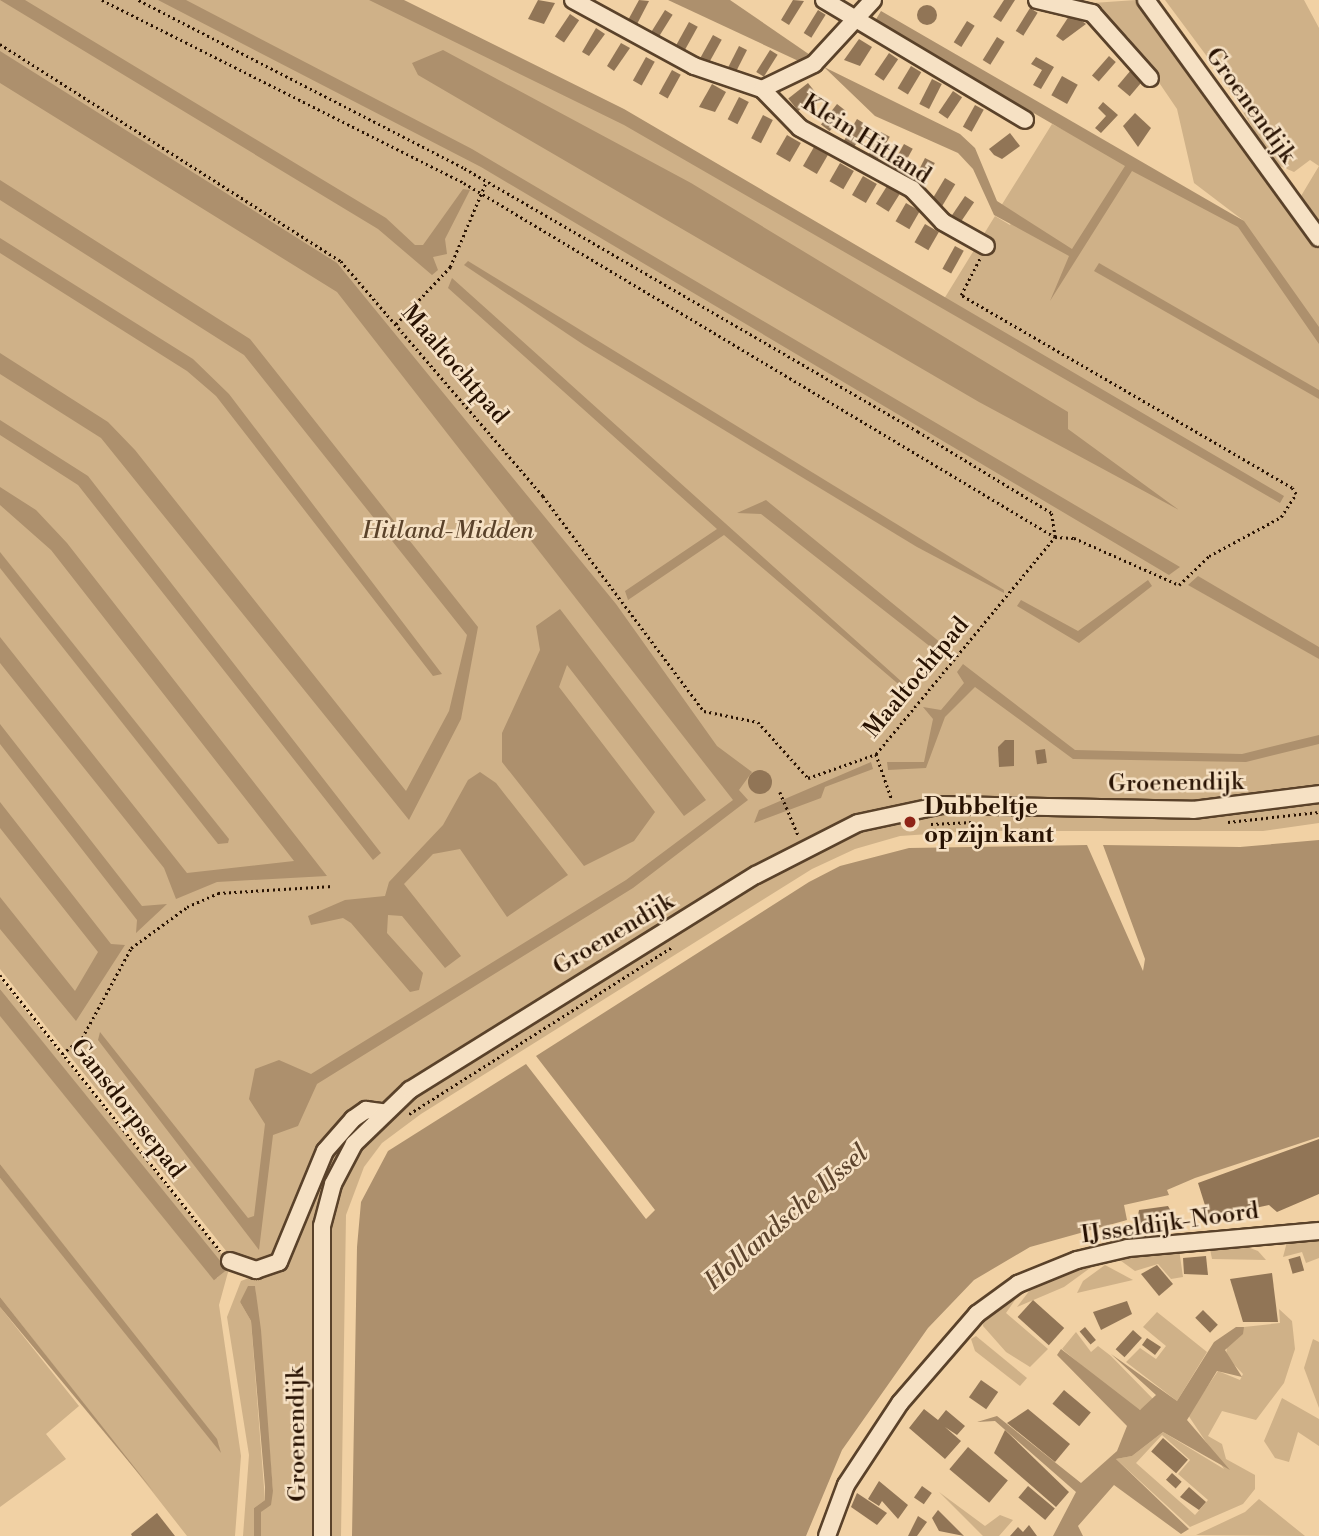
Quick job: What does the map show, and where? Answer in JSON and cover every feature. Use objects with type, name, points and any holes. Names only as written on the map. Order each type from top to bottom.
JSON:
[{"type":"street","name":"Klein Hitland","points":[[573,0],[694,66],[762,89],[800,128],[912,190],[943,222],[986,246]]},
{"type":"street","points":[[824,0],[1025,120]]},
{"type":"street","name":"Klein Hitland","points":[[762,89],[814,64],[873,0]]},
{"type":"street","points":[[1037,0],[1092,13],[1150,78]]},
{"type":"street","name":"Groenendijk","points":[[1146,0],[1319,238]]},
{"type":"street","name":"Groenendijk","points":[[322,1536],[322,1226],[341,1165],[383,1112],[481,1043],[743,883],[858,823],[942,805],[1193,810],[1319,794]]},
{"type":"street","points":[[230,1261],[256,1270],[279,1262],[325,1151],[353,1119],[366,1110],[383,1112]]},
{"type":"street","name":"IJsseldijk-Noord","points":[[827,1536],[846,1485],[900,1404],[977,1314],[1018,1284],[1077,1259],[1128,1248],[1319,1231]]},
{"type":"path","points":[[102,0],[479,191],[1055,537],[1074,538],[1179,585],[1209,556],[1281,517],[1296,495],[961,295],[986,246]]},
{"type":"path","points":[[138,0],[486,182],[1051,513],[1055,537]]},
{"type":"path","name":"Maaltochtpad","points":[[0,44],[341,261],[543,496],[704,711],[758,722],[808,778],[876,754],[1055,537]]},
{"type":"path","points":[[396,325],[450,267],[479,191],[486,182]]},
{"type":"path","points":[[876,754],[888,788]]},
{"type":"path","points":[[780,792],[800,840]]},
{"type":"path","points":[[62,1054],[82,1038],[131,948],[187,906],[218,893],[333,886]]},
{"type":"path","points":[[401,1119],[681,941]]},
{"type":"path","name":"Gansdorpsepad","points":[[0,975],[230,1261]]},
{"type":"green space","name":"Hitland-Midden","points":[[0,0],[381,0],[645,130],[963,310],[944,299],[995,216],[1010,225],[1015,217],[1001,206],[1052,124],[1244,221],[1194,183],[1177,109],[1128,37],[1078,4],[1136,0],[1319,248],[1319,790],[1222,804],[948,797],[848,820],[756,865],[363,1117],[340,1155],[314,1240],[316,1536],[261,1536],[261,1512],[273,1491],[255,1286],[240,1302],[251,1321],[265,1500],[254,1508],[254,1536],[243,1536],[249,1455],[227,1317],[241,1281],[288,1263],[323,1158],[303,1182],[277,1252],[255,1265],[231,1257],[0,969]]},
{"type":"green space","points":[[1165,0],[1304,0],[1319,28],[1319,166],[1310,160],[1294,172],[1273,163],[1223,78]]},
{"type":"green space","points":[[1319,166],[1319,229],[1301,196]]},
{"type":"green space","points":[[1319,804],[1319,823],[1263,831],[973,831],[900,836],[855,849],[812,869],[421,1114],[382,1143],[364,1167],[346,1215],[341,1536],[323,1536],[326,1240],[336,1188],[352,1157],[397,1107],[798,856],[859,830],[895,819],[961,813],[1208,816]]},
{"type":"green space","points":[[0,979],[230,1265],[219,1305],[241,1456],[235,1536],[187,1536],[0,1297],[0,1178],[222,1449],[0,1164],[0,1006],[217,1278],[225,1271],[0,989]]},
{"type":"green space","points":[[1288,1238],[1319,1238],[1319,1258],[1306,1263],[1302,1252],[1283,1257]]},
{"type":"green space","points":[[1234,1242],[1258,1251],[1266,1260],[1212,1259],[1209,1244]]},
{"type":"green space","points":[[1179,1249],[1183,1277],[1171,1279],[1158,1264],[1135,1271],[1117,1258]]},
{"type":"green space","points":[[1097,1263],[1064,1287],[1017,1307],[1036,1282]]},
{"type":"green space","points":[[1105,1265],[1133,1280],[1077,1293],[1083,1281]]},
{"type":"green space","points":[[1022,1290],[1006,1313],[1048,1349],[1030,1367],[1006,1352],[983,1326],[984,1316]]},
{"type":"green space","points":[[0,1307],[79,1406],[46,1434],[66,1459],[0,1507]]},
{"type":"green space","points":[[1279,1309],[1292,1321],[1295,1349],[1284,1383],[1256,1420],[1222,1411],[1208,1436],[1222,1444],[1226,1459],[1255,1475],[1255,1489],[1243,1504],[1190,1527],[1116,1459],[1132,1456],[1163,1432],[1224,1469],[1188,1415],[1218,1371],[1240,1380],[1243,1374],[1226,1356],[1227,1345],[1244,1327],[1280,1323]],"holes":[[[1162,1435],[1190,1460],[1178,1474],[1208,1500],[1195,1515],[1136,1463]]]},
{"type":"green space","points":[[1157,1312],[1207,1352],[1177,1401],[1126,1362],[1140,1348],[1156,1359],[1166,1346],[1143,1327]]},
{"type":"green space","points":[[1076,1332],[1091,1352],[1098,1346],[1155,1401],[1140,1410],[1129,1405],[1062,1349]]},
{"type":"green space","points":[[976,1336],[1027,1378],[1020,1386],[975,1351],[971,1339]]},
{"type":"green space","points":[[1313,1339],[1319,1342],[1319,1408],[1304,1368]]},
{"type":"green space","points":[[1282,1398],[1319,1419],[1319,1446],[1298,1432],[1289,1462],[1275,1458],[1264,1441]]},
{"type":"green space","points":[[939,1492],[985,1526],[1000,1515],[1013,1520],[999,1536],[983,1536]]},
{"type":"green space","points":[[1259,1499],[1305,1536],[1196,1535],[1245,1512]]},
{"type":"water","points":[[0,0],[25,0],[386,218],[415,245],[423,245],[463,189],[470,190],[445,239],[447,254],[433,257],[438,270],[432,275],[378,229]]},
{"type":"water","points":[[158,0],[186,0],[472,149],[1180,567],[1169,575],[481,167]]},
{"type":"water","points":[[369,0],[404,0],[624,109],[1284,496],[1280,503],[624,125]]},
{"type":"water","points":[[668,0],[730,0],[813,57],[805,64]]},
{"type":"water","points":[[881,11],[1244,221],[1319,327],[1319,344],[1238,227],[1132,171],[1050,301],[1069,256],[994,215],[973,169],[958,153],[875,116],[824,67],[960,134],[975,148],[997,201],[1072,249],[1125,166],[875,21]]},
{"type":"water","points":[[443,50],[691,183],[1068,412],[1068,429],[1179,510],[979,402],[418,75],[412,63]]},
{"type":"water","points":[[0,51],[337,263],[616,604],[717,746],[752,772],[739,790],[748,800],[633,888],[317,1084],[298,1126],[273,1135],[259,1250],[98,1040],[100,1032],[248,1218],[254,1216],[265,1124],[249,1099],[255,1069],[279,1060],[311,1074],[626,880],[733,800],[337,292],[0,83]]},
{"type":"water","points":[[0,180],[250,339],[478,627],[461,719],[409,820],[101,438],[0,374],[0,353],[108,422],[135,450],[406,791],[449,711],[467,635],[244,355],[0,200]]},
{"type":"water","points":[[0,238],[193,359],[229,394],[442,674],[433,676],[216,396],[187,371],[0,253]]},
{"type":"water","points":[[468,261],[1004,590],[1004,593],[917,547],[584,345],[464,265]]},
{"type":"water","points":[[1099,263],[1319,390],[1319,399],[1094,271]]},
{"type":"water","points":[[452,278],[912,691],[910,694],[724,535],[628,600],[625,591],[717,529],[448,288]]},
{"type":"water","points":[[0,420],[88,476],[381,853],[373,860],[78,485],[0,435]]},
{"type":"water","points":[[0,487],[36,510],[67,543],[327,876],[217,882],[176,899],[164,868],[0,663],[0,637],[187,873],[294,861],[51,550],[0,505]]},
{"type":"water","points":[[766,500],[952,652],[946,659],[761,514],[737,513]]},
{"type":"water","points":[[0,552],[229,839],[228,843],[218,844],[0,568]]},
{"type":"water","points":[[1198,576],[1319,647],[1319,659],[1188,585]]},
{"type":"water","points":[[1148,580],[1152,586],[1079,643],[1017,606],[1021,600],[1078,631]]},
{"type":"water","points":[[560,609],[706,800],[684,816],[567,665],[559,687],[655,812],[634,841],[584,866],[502,762],[502,733],[540,650],[536,626]]},
{"type":"water","points":[[963,664],[1075,750],[1242,754],[1319,735],[1319,744],[1246,762],[1073,759],[975,687],[945,717],[926,768],[888,770],[887,762],[924,762],[933,719],[923,707],[941,710],[964,683],[957,672]]},
{"type":"water","points":[[0,724],[142,906],[167,904],[136,933],[137,920],[0,744]]},
{"type":"water","points":[[871,762],[873,769],[825,787],[821,798],[754,823],[759,810]]},
{"type":"water","points":[[480,772],[496,783],[568,875],[507,917],[460,849],[433,854],[404,884],[461,956],[445,968],[402,916],[388,915],[387,933],[423,973],[419,990],[410,992],[351,923],[343,918],[311,925],[308,916],[345,900],[385,896],[389,882],[443,825],[468,780]]},
{"type":"water","points":[[0,802],[111,944],[125,945],[76,1021],[0,929],[0,897],[75,991],[98,952],[0,828]]},
{"type":"water","name":"Hollandsche IJssel","points":[[1319,840],[1319,1137],[1195,1178],[1167,1190],[1169,1195],[1124,1205],[1127,1220],[1030,1247],[974,1280],[928,1328],[842,1450],[806,1536],[352,1536],[357,1247],[361,1202],[388,1151],[526,1064],[646,1219],[655,1210],[536,1056],[809,882],[840,866],[909,848],[1087,845],[1143,971],[1145,959],[1103,845],[1240,847]]},
{"type":"water","points":[[0,989],[227,1270],[214,1280],[0,1016]]},
{"type":"water","points":[[0,1164],[217,1439],[221,1453],[0,1178]]},
{"type":"water","points":[[248,1286],[255,1286],[261,1330],[273,1491],[271,1505],[261,1512],[261,1536],[254,1536],[254,1508],[265,1500],[265,1487],[251,1321],[240,1302]]},
{"type":"water","points":[[0,1297],[154,1492],[0,1307]]},
{"type":"water","points":[[1236,1327],[1244,1327],[1243,1334],[1225,1350],[1242,1377],[1217,1371],[1187,1420],[1230,1470],[1163,1432],[1132,1456],[1116,1459],[1189,1529],[1181,1534],[1114,1485],[1078,1526],[1083,1536],[1053,1536],[1076,1492],[995,1421],[977,1422],[997,1416],[1081,1483],[1117,1451],[1127,1426],[1057,1355],[1061,1349],[1140,1410],[1156,1395],[1111,1354],[1177,1401],[1214,1342]]},
{"type":"building","points":[[538,0],[555,3],[544,24],[528,19]]},
{"type":"building","points":[[639,0],[649,1],[636,26],[627,22]]},
{"type":"building","points":[[793,0],[804,1],[789,25],[781,20]]},
{"type":"building","points":[[1004,0],[1015,0],[1001,22],[993,17]]},
{"type":"building","points":[[927,5],[934,8],[937,15],[934,22],[927,25],[920,22],[917,15],[920,8]]},
{"type":"building","points":[[1030,8],[1038,13],[1023,36],[1016,31]]},
{"type":"building","points":[[665,10],[673,15],[659,37],[651,32]]},
{"type":"building","points":[[818,10],[826,15],[811,38],[804,33]]},
{"type":"building","points":[[1071,13],[1086,24],[1063,41],[1056,36]]},
{"type":"building","points":[[570,14],[579,20],[564,43],[555,36]]},
{"type":"building","points":[[967,21],[975,26],[961,47],[954,42]]},
{"type":"building","points":[[689,22],[698,27],[685,50],[676,45]]},
{"type":"building","points":[[596,28],[605,34],[589,56],[582,52]]},
{"type":"building","points":[[713,35],[722,40],[709,63],[700,58]]},
{"type":"building","points":[[997,37],[1005,42],[990,65],[983,60]]},
{"type":"building","points":[[859,39],[872,47],[860,66],[844,60]]},
{"type":"building","points":[[621,43],[630,48],[614,71],[607,66]]},
{"type":"building","points":[[739,46],[747,50],[735,73],[727,69]]},
{"type":"building","points":[[770,50],[778,55],[764,77],[756,72]]},
{"type":"building","points":[[889,53],[898,59],[884,81],[874,75]]},
{"type":"building","points":[[1109,56],[1116,62],[1099,82],[1092,76]]},
{"type":"building","points":[[646,57],[655,62],[642,85],[633,81]]},
{"type":"building","points":[[1036,57],[1054,67],[1041,89],[1033,85],[1042,70],[1031,64]]},
{"type":"building","points":[[911,66],[921,72],[908,94],[898,88]]},
{"type":"building","points":[[672,70],[681,75],[668,98],[659,94]]},
{"type":"building","points":[[1131,70],[1143,80],[1130,96],[1118,86]]},
{"type":"building","points":[[1062,76],[1078,85],[1067,104],[1051,95]]},
{"type":"building","points":[[932,79],[942,84],[929,109],[919,104]]},
{"type":"building","points":[[808,83],[818,96],[798,111],[788,98]]},
{"type":"building","points":[[712,84],[726,92],[715,112],[699,107]]},
{"type":"building","points":[[953,91],[962,97],[948,119],[938,113]]},
{"type":"building","points":[[739,97],[749,102],[737,124],[728,119]]},
{"type":"building","points":[[1103,102],[1118,115],[1101,133],[1095,128],[1106,116],[1098,108]]},
{"type":"building","points":[[837,104],[846,111],[830,131],[821,124]]},
{"type":"building","points":[[975,105],[984,110],[972,132],[963,127]]},
{"type":"building","points":[[1135,113],[1151,128],[1138,147],[1123,126]]},
{"type":"building","points":[[763,115],[773,120],[761,143],[751,138]]},
{"type":"building","points":[[857,119],[867,125],[854,147],[844,141]]},
{"type":"building","points":[[881,132],[890,137],[877,160],[868,155]]},
{"type":"building","points":[[1010,133],[1020,146],[1002,159],[994,155],[989,149]]},
{"type":"building","points":[[787,135],[801,143],[790,162],[776,154]]},
{"type":"building","points":[[904,144],[913,149],[900,172],[891,167]]},
{"type":"building","points":[[814,147],[828,155],[817,174],[803,166]]},
{"type":"building","points":[[925,158],[935,163],[923,186],[913,181]]},
{"type":"building","points":[[840,163],[854,171],[843,189],[830,181]]},
{"type":"building","points":[[863,176],[877,184],[866,203],[852,195]]},
{"type":"building","points":[[945,178],[955,184],[942,206],[932,200]]},
{"type":"building","points":[[887,186],[900,194],[889,212],[876,204]]},
{"type":"building","points":[[965,196],[974,202],[960,224],[950,218]]},
{"type":"building","points":[[906,203],[920,211],[909,229],[896,221]]},
{"type":"building","points":[[925,224],[939,232],[928,250],[914,242]]},
{"type":"building","points":[[955,246],[964,251],[951,274],[942,269]]},
{"type":"building","points":[[1005,740],[1014,740],[1014,766],[999,767],[998,747]]},
{"type":"building","points":[[1045,749],[1047,763],[1037,764],[1035,750]]},
{"type":"building","points":[[760,770],[768,774],[772,782],[768,790],[760,794],[752,790],[748,782],[752,774]]},
{"type":"building","points":[[1319,1139],[1319,1194],[1277,1212],[1269,1205],[1209,1218],[1198,1183]]},
{"type":"building","points":[[1168,1206],[1177,1222],[1135,1232],[1139,1210]]},
{"type":"building","points":[[1115,1225],[1121,1225],[1125,1232],[1121,1239],[1115,1239],[1111,1235],[1111,1229]]},
{"type":"building","points":[[1206,1256],[1208,1275],[1184,1274],[1183,1258]]},
{"type":"building","points":[[1300,1256],[1304,1270],[1293,1274],[1288,1259]]},
{"type":"building","points":[[1157,1265],[1173,1284],[1159,1296],[1141,1274]]},
{"type":"building","points":[[1272,1273],[1278,1322],[1243,1322],[1230,1279]]},
{"type":"building","points":[[1033,1300],[1064,1328],[1049,1345],[1018,1317]]},
{"type":"building","points":[[1127,1301],[1132,1314],[1101,1330],[1093,1312]]},
{"type":"building","points":[[1203,1310],[1218,1325],[1210,1333],[1195,1318]]},
{"type":"building","points":[[1085,1327],[1096,1340],[1091,1345],[1080,1331]]},
{"type":"building","points":[[1133,1330],[1142,1338],[1125,1357],[1116,1349]]},
{"type":"building","points":[[1147,1338],[1161,1347],[1155,1355],[1142,1345]]},
{"type":"building","points":[[981,1380],[998,1392],[986,1409],[969,1397]]},
{"type":"building","points":[[1064,1390],[1091,1412],[1079,1426],[1052,1404]]},
{"type":"building","points":[[924,1409],[938,1420],[946,1410],[965,1426],[957,1435],[945,1427],[961,1441],[945,1459],[909,1428]]},
{"type":"building","points":[[1028,1409],[1070,1444],[1055,1462],[1007,1423]]},
{"type":"building","points":[[1005,1430],[1069,1492],[1056,1507],[994,1453]]},
{"type":"building","points":[[1163,1438],[1188,1460],[1176,1473],[1151,1452]]},
{"type":"building","points":[[968,1447],[1008,1480],[989,1503],[949,1469]]},
{"type":"building","points":[[1172,1473],[1182,1482],[1176,1488],[1166,1480]]},
{"type":"building","points":[[879,1481],[908,1505],[898,1519],[882,1501],[879,1506],[868,1499]]},
{"type":"building","points":[[922,1486],[932,1493],[924,1504],[914,1497]]},
{"type":"building","points":[[1028,1486],[1055,1508],[1045,1520],[1018,1497]]},
{"type":"building","points":[[1189,1487],[1206,1502],[1199,1510],[1180,1497]]},
{"type":"building","points":[[857,1493],[887,1513],[877,1525],[851,1507]]},
{"type":"building","points":[[938,1510],[964,1536],[939,1531],[932,1518]]},
{"type":"building","points":[[157,1513],[175,1536],[132,1536],[131,1534]]},
{"type":"building","points":[[918,1516],[927,1522],[917,1536],[908,1536]]},
{"type":"building","points":[[1029,1525],[1037,1536],[1010,1536],[1018,1527],[1023,1532]]},
{"type":"place","name":"Dubbeltje op zijn kant","points":[[910,822]]}]
